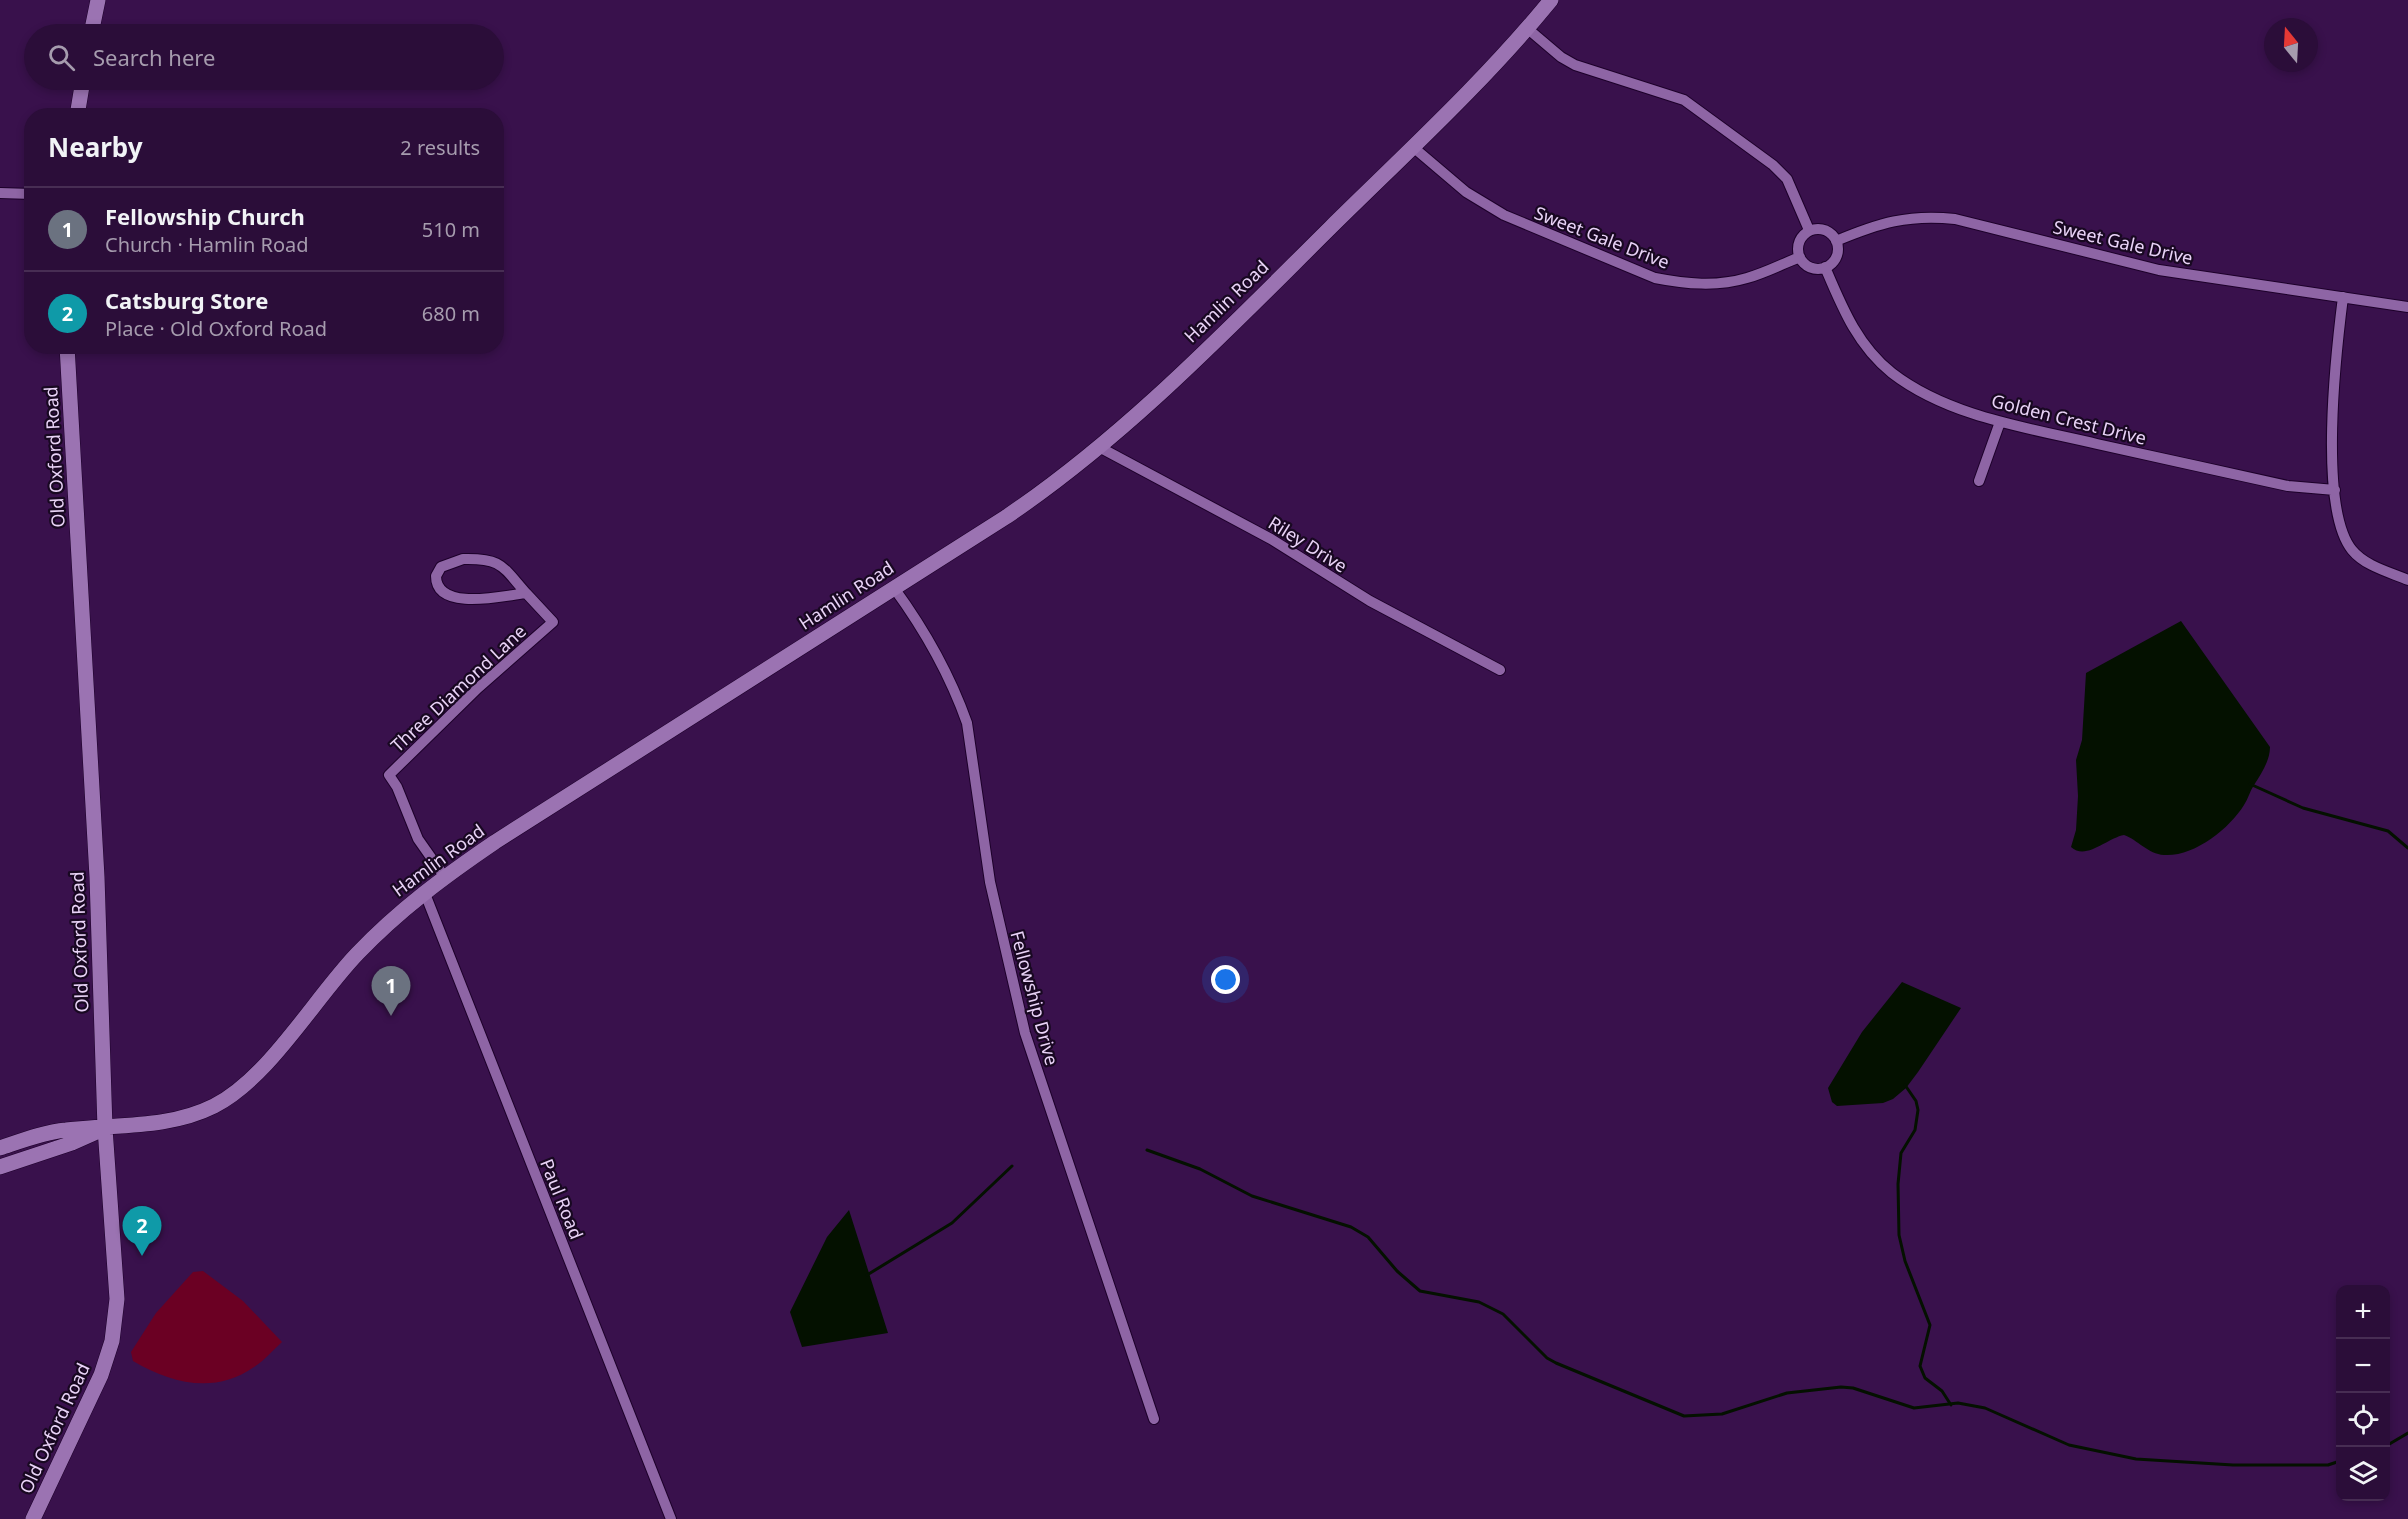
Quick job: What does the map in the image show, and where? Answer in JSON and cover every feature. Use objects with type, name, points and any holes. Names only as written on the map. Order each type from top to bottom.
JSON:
[{"type":"street","points":[[94,24],[98,0]]},
{"type":"street","name":"Hamlin Road","points":[[0,1148],[65,1130],[158,1123],[188,1116],[226,1098],[250,1080],[357,954],[424,891],[444,876],[1033,498],[1099,447],[1244,312],[1413,147],[1528,29],[1551,0]]},
{"type":"street","points":[[1528,29],[1575,65],[1684,100],[1773,165],[1787,179],[1809,230]]},
{"type":"street","points":[[78,108],[81,90]]},
{"type":"street","name":"Sweet Gale Drive","points":[[1413,147],[1466,192],[1504,215],[1655,278],[1678,282],[1718,284],[1748,278],[1800,257]]},
{"type":"street","points":[[0,193],[24,194]]},
{"type":"street","name":"Sweet Gale Drive","points":[[1836,241],[1897,219],[1934,216],[1955,219],[2159,270],[2408,307]]},
{"type":"street","points":[[1809,230],[1825,230],[1836,241],[1836,256],[1825,267],[1810,267],[1800,257],[1799,242],[1809,230]]},
{"type":"street","name":"Golden Crest Drive","points":[[1825,267],[1853,329],[1865,347],[1892,373],[1937,399],[2000,422],[2288,486],[2335,490]]},
{"type":"street","points":[[2343,297],[2332,392],[2338,524],[2352,551],[2364,562],[2408,580]]},
{"type":"street","name":"Old Oxford Road","points":[[33,1519],[94,1393],[112,1341],[116,1318],[117,1281],[105,1128],[98,877],[67,354]]},
{"type":"street","points":[[1979,481],[2000,422]]},
{"type":"street","name":"Riley Drive","points":[[1099,447],[1271,539],[1370,601],[1500,670]]},
{"type":"street","name":"Three Diamond Lane","points":[[444,876],[418,839],[397,787],[389,775],[478,688],[553,622],[502,564],[495,561],[470,559],[450,562],[441,567],[436,576],[439,590],[446,596],[471,599],[526,593]]},
{"type":"street","name":"Fellowship Drive","points":[[894,588],[927,638],[967,723],[990,882],[1024,1033],[1154,1419]]},
{"type":"street","name":"Paul Road","points":[[424,891],[671,1519]]},
{"type":"street","points":[[0,1167],[72,1143],[105,1128]]},
{"type":"shaded area","points":[[2181,621],[2270,747],[2265,767],[2237,814],[2220,832],[2199,846],[2187,851],[2164,855],[2148,850],[2124,835],[2090,850],[2077,851],[2071,847],[2076,830],[2078,796],[2076,760],[2082,740],[2086,673]]},
{"type":"shaded area","points":[[1902,982],[1961,1008],[1918,1072],[1906,1088],[1893,1099],[1883,1103],[1837,1106],[1832,1102],[1828,1088],[1862,1032]]},
{"type":"shaded area","points":[[849,1210],[888,1333],[802,1347],[790,1312],[827,1237]]},
{"type":"shaded area","points":[[203,1271],[243,1301],[282,1342],[258,1365],[239,1376],[224,1381],[193,1383],[177,1380],[133,1361],[131,1352],[156,1313],[193,1272]]},
{"type":"waterway","points":[[2250,784],[2303,808],[2388,831],[2408,848]]},
{"type":"waterway","points":[[1905,1085],[1916,1101],[1918,1110],[1915,1130],[1901,1153],[1898,1184],[1899,1235],[1905,1261],[1930,1325],[1920,1366],[1925,1378],[1942,1391],[1951,1405]]},
{"type":"waterway","points":[[1147,1150],[1200,1169],[1252,1196],[1351,1227],[1368,1237],[1397,1271],[1420,1291],[1479,1302],[1503,1314],[1547,1358],[1684,1416],[1722,1414],[1787,1393],[1841,1387],[1853,1388],[1914,1408],[1958,1403],[1985,1408],[2069,1445],[2136,1459],[2233,1465],[2328,1465],[2336,1462]]},
{"type":"waterway","points":[[867,1275],[952,1223],[1012,1166]]},
{"type":"waterway","points":[[2390,1444],[2408,1433]]},
{"type":"place","name":"Fellowship Church","points":[[391,1016]]},
{"type":"place","name":"Catsburg Store","points":[[142,1256]]}]
